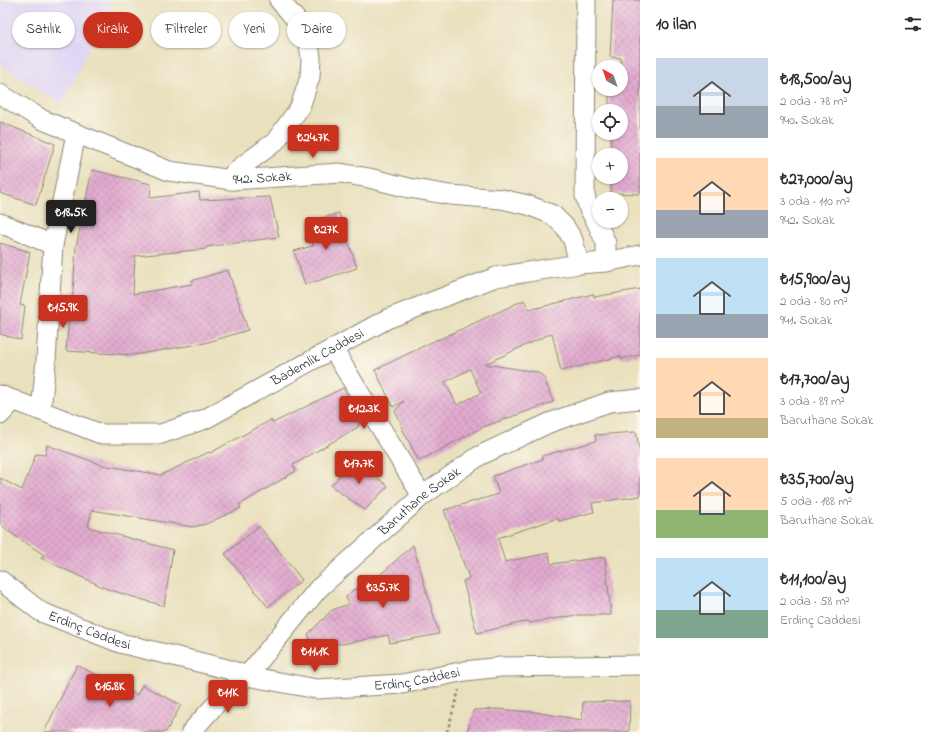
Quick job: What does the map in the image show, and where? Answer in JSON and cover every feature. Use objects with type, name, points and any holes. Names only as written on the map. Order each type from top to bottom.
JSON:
[{"type":"street","points":[[232,180],[234,173],[275,142],[300,107],[310,77],[311,58],[307,32],[279,0]]},
{"type":"street","points":[[586,0],[586,196],[589,209],[606,243],[606,262]]},
{"type":"street","name":"942. Sokak","points":[[0,94],[43,120],[169,171],[232,180],[340,173],[450,195],[502,199],[528,205],[553,215],[565,228],[573,240],[579,264]]},
{"type":"street","points":[[41,410],[46,362],[53,245],[76,134]]},
{"type":"street","points":[[0,223],[53,245]]},
{"type":"street","name":"Bademlik Caddesi","points":[[7,398],[101,434],[161,434],[205,419],[387,319],[496,277],[579,264],[606,262],[640,255]]},
{"type":"street","points":[[333,349],[422,496]]},
{"type":"street","points":[[0,415],[7,398]]},
{"type":"street","name":"Baruthane Sokak","points":[[191,732],[224,695],[247,676],[318,589],[422,496],[479,456],[549,423],[609,402],[640,399]]},
{"type":"street","name":"Erdinç Caddesi","points":[[0,580],[41,612],[120,643],[227,669],[247,676],[317,689],[402,684],[465,671],[501,667],[640,665]]},
{"type":"path","points":[[447,732],[465,671]]},
{"type":"shaded area","points":[[0,0],[113,0],[107,12],[83,12],[83,48],[89,48],[62,104],[0,64]]},
{"type":"building","points":[[613,0],[640,0],[640,194],[611,192],[611,184],[628,184],[628,148],[611,148],[611,140],[628,140],[628,104],[609,104],[609,96],[628,96],[628,60],[610,57]]},
{"type":"building","points":[[0,122],[55,144],[36,205],[0,193]]},
{"type":"building","points":[[92,170],[151,184],[150,198],[199,192],[200,200],[270,197],[279,237],[206,247],[206,249],[135,256],[133,294],[192,284],[191,281],[228,270],[248,330],[205,343],[133,355],[66,351],[70,307],[72,307],[76,247]]},
{"type":"building","points":[[339,213],[357,268],[305,285],[294,251],[313,246],[309,222]]},
{"type":"building","points":[[0,243],[30,252],[20,305],[25,306],[21,340],[0,334]]},
{"type":"building","points":[[640,289],[640,355],[621,359],[621,356],[561,371],[552,333],[485,364],[537,372],[544,377],[553,402],[483,427],[419,461],[395,411],[404,401],[393,407],[375,370],[438,339],[524,300],[529,310],[593,294],[594,297]],"holes":[[[470,369],[481,393],[457,405],[445,382]]]},
{"type":"building","points":[[343,388],[360,420],[358,427],[293,465],[296,471],[239,505],[241,508],[206,524],[193,527],[92,510],[88,527],[173,550],[164,606],[107,589],[41,558],[44,555],[8,531],[0,523],[0,478],[22,490],[36,454],[45,455],[47,445],[102,465],[161,475],[209,452],[210,453],[271,420],[273,423]]},
{"type":"building","points":[[636,432],[640,454],[640,496],[592,503],[594,512],[559,521],[558,518],[498,538],[505,562],[549,553],[551,564],[605,557],[611,615],[577,615],[529,623],[529,621],[477,633],[463,581],[469,578],[444,510],[499,494],[493,476],[543,459],[542,456],[596,441],[595,435]]},
{"type":"building","points":[[353,460],[388,486],[365,510],[331,486]]},
{"type":"building","points":[[259,526],[302,580],[268,607],[225,554]]},
{"type":"building","points":[[413,545],[439,634],[390,643],[388,635],[343,644],[311,642],[308,634],[332,610],[349,604],[346,597],[353,590],[369,585]]},
{"type":"building","points":[[77,665],[137,695],[142,685],[181,705],[166,732],[44,732]]},
{"type":"building","points":[[630,701],[629,732],[467,732],[474,710],[498,709],[529,711],[582,720],[583,702]]}]
